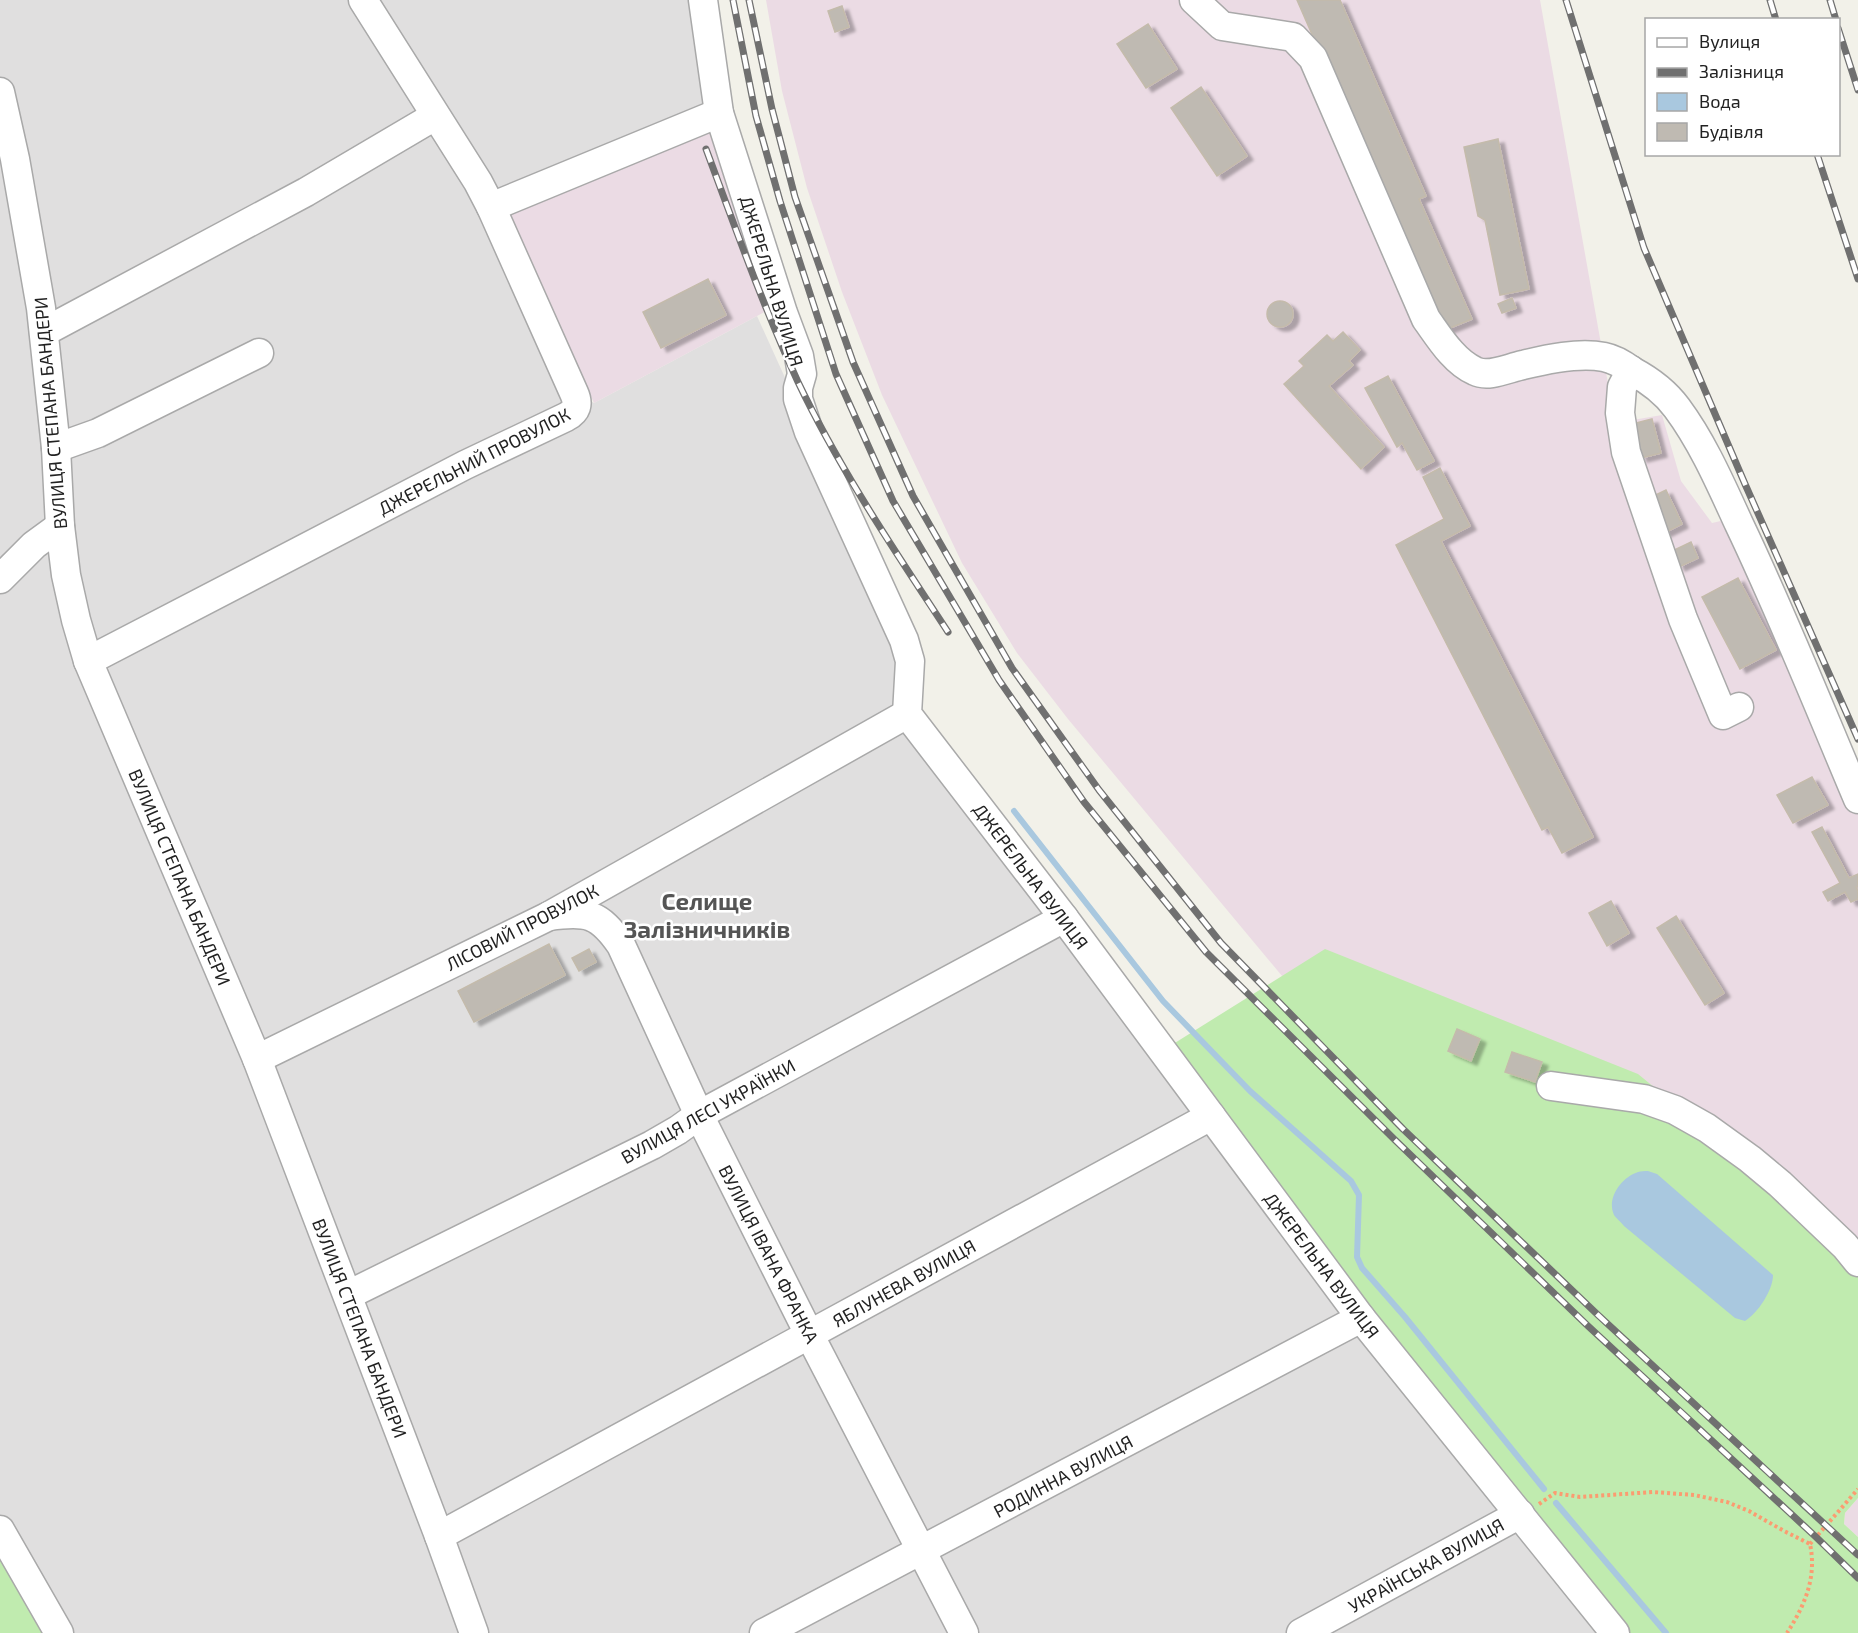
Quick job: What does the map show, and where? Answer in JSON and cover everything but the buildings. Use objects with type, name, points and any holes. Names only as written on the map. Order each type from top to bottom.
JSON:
[{"type":"street","name":"ДЖЕРЕЛЬНИЙ ПРОВУЛОК","points":[[88,661],[465,465],[573,413],[578,400],[491,207],[478,182],[363,0]]},
{"type":"street","name":"ДЖЕРЕЛЬНА ВУЛИЦЯ","points":[[703,0],[719,113],[799,356],[802,374],[798,399],[809,432],[904,640],[910,661],[907,714],[1064,918],[1361,1318],[1615,1633]]},
{"type":"street","points":[[1194,0],[1222,26],[1293,37],[1313,58],[1426,319],[1441,340],[1464,365],[1485,374],[1565,357],[1604,357],[1631,370],[1660,391],[1677,408],[1705,456],[1772,593],[1858,799]]},
{"type":"street","name":"ВУЛИЦЯ СТЕПАНА БАНДЕРИ","points":[[0,92],[15,159],[44,332],[66,575],[88,661],[257,1059],[440,1536],[474,1633]]},
{"type":"street","points":[[491,207],[719,113]]},
{"type":"street","points":[[44,332],[306,192],[435,116]]},
{"type":"street","points":[[56,448],[98,433],[259,353]]},
{"type":"street","points":[[1631,370],[1622,387],[1620,413],[1626,452],[1683,619],[1724,715],[1739,707]]},
{"type":"street","points":[[0,579],[34,545],[60,526]]},
{"type":"street","name":"ЛІСОВИЙ ПРОВУЛОК","points":[[257,1059],[549,916],[907,714]]},
{"type":"street","name":"ВУЛИЦЯ ІВАНА ФРАНКА","points":[[549,916],[583,914],[598,919],[621,945],[699,1115],[809,1334],[964,1633]]},
{"type":"street","name":"ВУЛИЦЯ ЛЕСІ УКРАЇНКИ","points":[[348,1295],[652,1145],[699,1115],[1064,918]]},
{"type":"street","points":[[1551,1086],[1644,1099],[1675,1110],[1707,1128],[1780,1184],[1845,1246],[1858,1262]]},
{"type":"street","name":"ЯБЛУНЕВА ВУЛИЦЯ","points":[[440,1536],[1211,1116]]},
{"type":"street","name":"РОДИННА ВУЛИЦЯ","points":[[764,1633],[1361,1318]]},
{"type":"street","name":"УКРАЇНСЬКА ВУЛИЦЯ","points":[[1301,1633],[1520,1514]]},
{"type":"street","points":[[0,1530],[59,1633]]},
{"type":"path","points":[[1810,1544],[1858,1490]]},
{"type":"path","points":[[1520,1514],[1545,1502],[1555,1493],[1580,1497],[1653,1492],[1694,1495],[1726,1502],[1749,1511],[1810,1544],[1814,1560],[1809,1587],[1800,1612],[1787,1633]]},
{"type":"shaded area","points":[[0,0],[703,0],[719,113],[574,392],[594,403],[757,316],[904,640],[907,714],[1615,1633],[59,1633],[0,1530]]},
{"type":"shaded area","points":[[766,0],[1540,0],[1615,423],[1662,415],[1681,481],[1712,523],[1725,520],[1858,804],[1858,1459],[1292,988],[1068,719],[1017,653],[962,563],[882,395],[842,292],[807,188],[782,91]]},
{"type":"shaded area","points":[[715,127],[772,308],[594,403],[506,213]]},
{"type":"shaded area","points":[[1858,1498],[1858,1537],[1844,1524],[1845,1513]]},
{"type":"green space","points":[[1325,949],[1638,1074],[1833,1234],[1858,1262],[1858,1498],[1845,1513],[1844,1524],[1858,1537],[1858,1633],[1615,1633],[1162,1051]]},
{"type":"green space","points":[[0,1530],[59,1633],[0,1633]]},
{"type":"water","points":[[1648,1171],[1657,1174],[1773,1275],[1764,1301],[1745,1321],[1735,1318],[1624,1226],[1614,1215],[1612,1202],[1621,1183],[1632,1175]]},
{"type":"waterway","points":[[1014,811],[1163,1001],[1250,1091],[1351,1181],[1359,1195],[1357,1257],[1362,1268],[1405,1317],[1544,1489]]},
{"type":"waterway","points":[[1556,1503],[1666,1633]]},
{"type":"railway","points":[[733,0],[756,116],[780,201],[836,374],[893,501],[999,680],[1084,802],[1206,952],[1395,1140],[1588,1326],[1858,1578]]},
{"type":"railway","points":[[749,0],[772,109],[795,197],[853,362],[913,496],[1012,668],[1099,790],[1221,943],[1403,1129],[1598,1315],[1858,1555]]},
{"type":"railway","points":[[1566,0],[1644,248],[1858,739]]},
{"type":"railway","points":[[1770,0],[1775,18]]},
{"type":"railway","points":[[1830,0],[1835,18]]},
{"type":"railway","points":[[1840,34],[1858,90]]},
{"type":"railway","points":[[706,149],[773,324],[814,415],[869,510],[948,632]]},
{"type":"railway","points":[[1818,156],[1858,279]]},
{"type":"district","name":"Селище Залізничників","points":[[707,914]]}]
